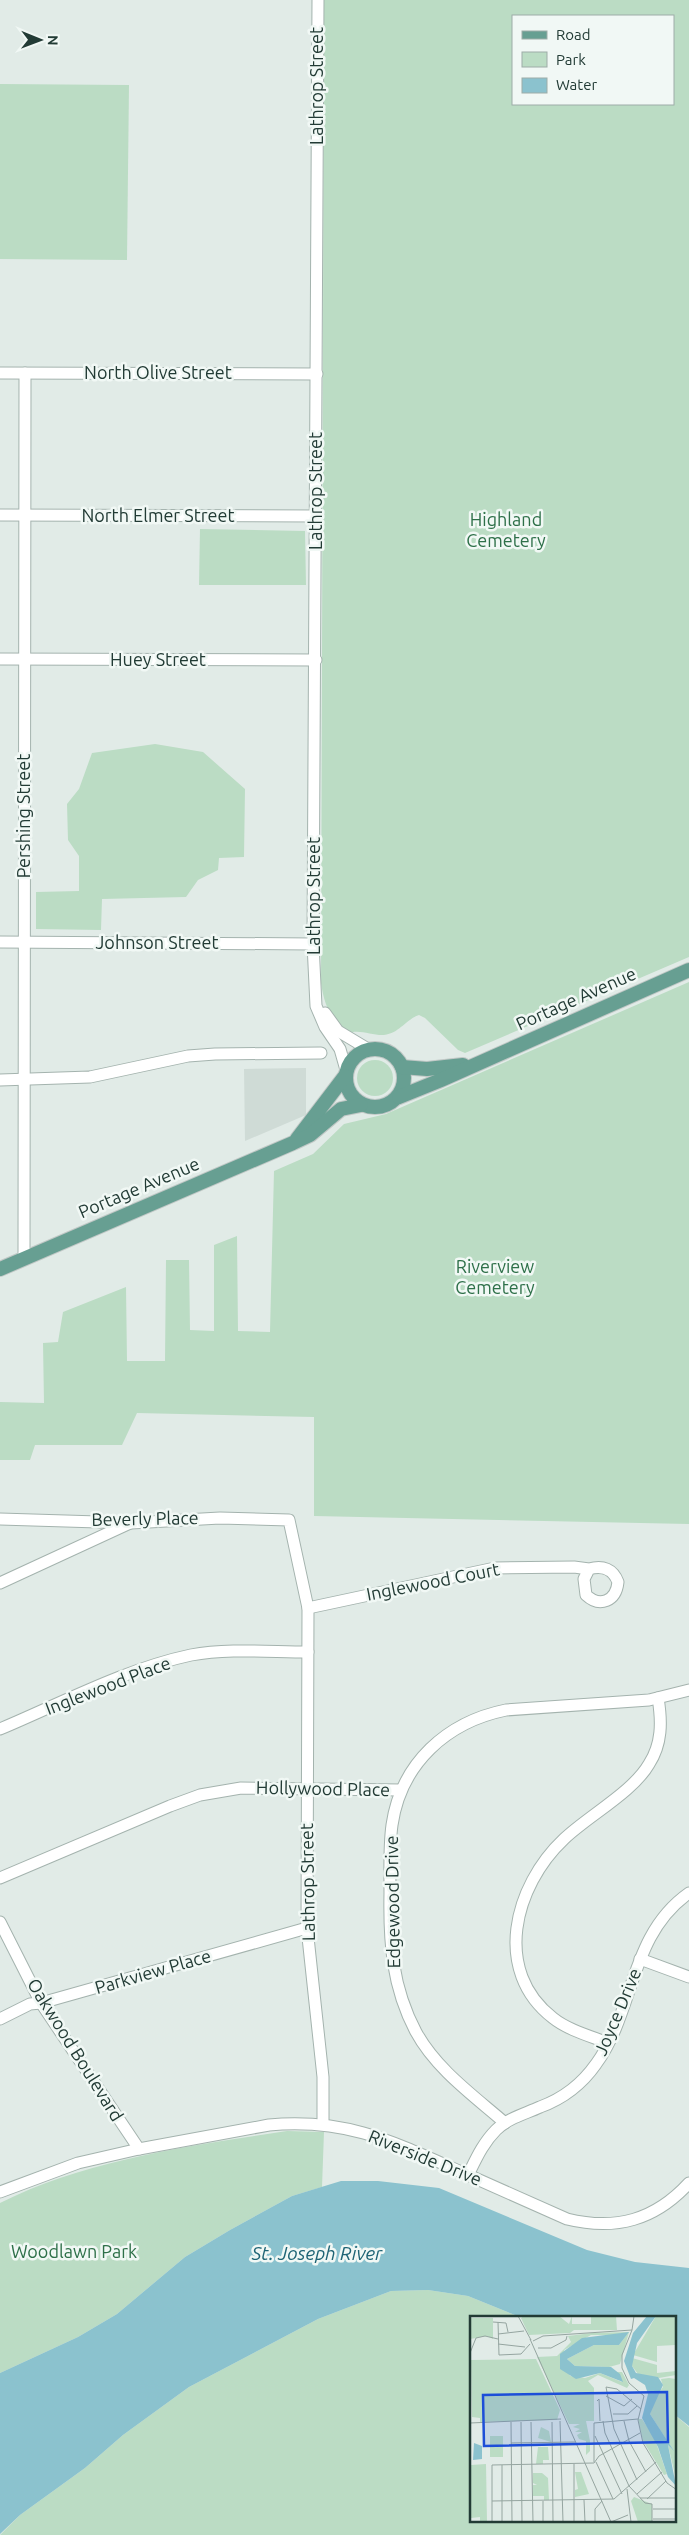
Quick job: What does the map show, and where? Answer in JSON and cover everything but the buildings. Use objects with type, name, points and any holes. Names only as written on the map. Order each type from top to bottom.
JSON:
[{"type":"main road","name":"Portage Avenue","points":[[399,1096],[441,1080],[689,970]]},
{"type":"main road","points":[[368,1049],[388,1052],[397,1059],[402,1067],[403,1088],[399,1096],[378,1107],[361,1105],[352,1095],[346,1073],[354,1056],[368,1049]]},
{"type":"main road","name":"Portage Avenue","points":[[402,1067],[427,1070],[477,1063]]},
{"type":"main road","name":"Portage Avenue","points":[[293,1143],[346,1073]]},
{"type":"main road","name":"Portage Avenue","points":[[0,1269],[293,1143],[318,1129],[341,1109],[361,1105]]},
{"type":"street","name":"Lathrop Street","points":[[318,0],[313,944],[316,1006],[325,1027],[340,1049],[346,1073]]},
{"type":"street","name":"North Olive Street","points":[[0,373],[317,374]]},
{"type":"street","name":"Pershing Street","points":[[24,1258],[25,373]]},
{"type":"street","name":"North Elmer Street","points":[[0,515],[316,516]]},
{"type":"street","name":"Huey Street","points":[[0,659],[316,660]]},
{"type":"street","name":"Johnson Street","points":[[0,942],[313,944]]},
{"type":"street","name":"Lathrop Street","points":[[315,981],[320,1002],[328,1020],[348,1039],[368,1049]]},
{"type":"street","points":[[0,1080],[90,1077],[179,1058],[215,1054],[321,1053]]},
{"type":"street","name":"Beverly Place","points":[[0,1519],[131,1523],[220,1518],[289,1520]]},
{"type":"street","name":"Lathrop Street","points":[[289,1520],[308,1608],[307,1928],[323,2077],[323,2124]]},
{"type":"street","points":[[0,1582],[131,1523]]},
{"type":"street","name":"Inglewood Court","points":[[308,1608],[495,1568],[574,1567],[589,1569]]},
{"type":"street","name":"Inglewood Place","points":[[0,1729],[143,1668],[190,1656],[219,1652],[308,1652]]},
{"type":"street","name":"Hollywood Place","points":[[0,1878],[200,1795],[241,1788],[401,1790],[416,1764],[440,1740],[470,1720],[488,1714],[506,1710],[658,1698],[689,1690]]},
{"type":"street","points":[[608,2044],[554,2019],[534,1999],[522,1979],[515,1956],[517,1920],[531,1884],[553,1850],[577,1827],[636,1780],[650,1764],[659,1739],[661,1726],[658,1698]]},
{"type":"street","name":"Edgewood Drive","points":[[401,1790],[395,1807],[391,1837],[390,1910],[391,1951],[399,1994],[417,2034],[433,2057],[505,2123]]},
{"type":"street","name":"Joyce Drive","points":[[468,2175],[482,2148],[505,2123],[553,2102],[583,2080],[596,2064],[608,2044],[646,1944],[670,1910],[689,1893]]},
{"type":"street","name":"Oakwood Boulevard","points":[[0,1922],[41,2003],[139,2149]]},
{"type":"street","name":"Parkview Place","points":[[0,2018],[30,2004],[41,2003],[307,1928]]},
{"type":"street","points":[[640,1959],[689,1977]]},
{"type":"street","name":"Riverside Drive","points":[[0,2192],[78,2163],[139,2149],[269,2125],[323,2124],[384,2138],[568,2219],[600,2225],[637,2219],[653,2213],[672,2200],[689,2183]]},
{"type":"shaded area","points":[[306,1068],[306,1115],[245,1141],[244,1069]]},
{"type":"green space","name":"Highland Cemetery","points":[[324,0],[689,0],[689,957],[465,1053],[458,1050],[425,1018],[419,1015],[390,1034],[380,1035],[352,1032],[348,1034],[329,1011],[324,999],[321,983]]},
{"type":"green space","points":[[0,84],[129,85],[127,260],[0,259]]},
{"type":"green space","points":[[200,529],[305,531],[306,585],[199,585]]},
{"type":"green space","points":[[155,744],[203,752],[245,789],[244,857],[219,858],[218,870],[198,880],[186,897],[102,899],[101,930],[36,929],[36,892],[79,891],[79,856],[68,840],[67,804],[79,789],[92,753]]},
{"type":"green space","name":"Riverview Cemetery","points":[[689,982],[689,1524],[314,1516],[314,1417],[137,1413],[122,1445],[35,1445],[30,1460],[0,1460],[0,1402],[44,1403],[43,1343],[58,1342],[63,1312],[126,1287],[127,1361],[165,1361],[166,1260],[189,1260],[190,1330],[214,1331],[214,1245],[237,1236],[238,1331],[270,1332],[274,1171],[313,1154],[344,1124],[386,1114]]},
{"type":"green space","points":[[375,1060],[382,1061],[388,1065],[392,1071],[392,1085],[388,1091],[382,1095],[375,1096],[368,1095],[362,1091],[358,1085],[357,1078],[358,1071],[362,1065],[368,1061]]},
{"type":"green space","name":"Woodlawn Park","points":[[287,2131],[324,2132],[322,2187],[292,2196],[230,2230],[185,2257],[117,2314],[78,2337],[0,2373],[0,2203],[68,2175],[104,2165],[214,2142]]},
{"type":"green space","points":[[428,2290],[468,2296],[518,2316],[470,2316],[470,2522],[676,2522],[676,2416],[689,2427],[689,2535],[0,2535],[20,2515],[85,2468],[123,2435],[189,2387],[318,2319],[391,2291]]},
{"type":"water","name":"St. Joseph River","points":[[341,2181],[378,2181],[439,2188],[587,2250],[635,2262],[689,2268],[689,2426],[676,2416],[676,2316],[518,2316],[468,2296],[428,2290],[391,2291],[318,2319],[189,2387],[123,2435],[85,2468],[20,2515],[0,2534],[0,2373],[78,2337],[117,2314],[185,2257],[292,2196]]}]
